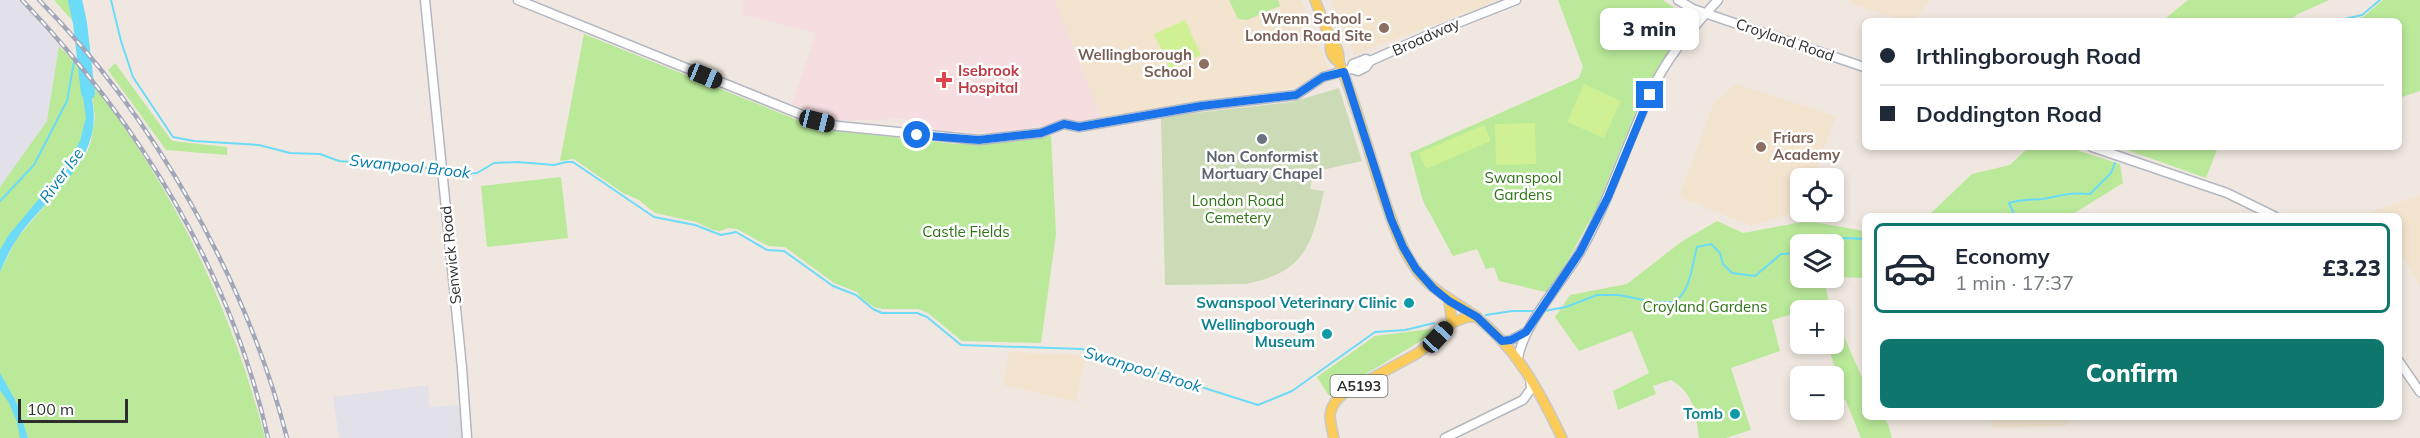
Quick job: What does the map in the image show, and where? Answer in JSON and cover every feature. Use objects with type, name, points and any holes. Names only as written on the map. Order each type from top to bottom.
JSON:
[{"type":"main road","name":"Senwick Road","points":[[425,0],[467,438]]},
{"type":"main road","name":"Broadway","points":[[518,0],[817,121],[838,126],[979,140],[1041,133],[1064,124],[1079,127],[1201,106],[1296,95],[1331,73],[1344,71],[1353,64],[1366,59],[1370,61],[1516,0]]},
{"type":"main road","points":[[1315,0],[1331,41],[1336,46],[1373,164],[1403,247],[1416,269],[1433,288],[1449,301],[1477,317],[1518,358],[1530,375],[1562,438]]},
{"type":"main road","points":[[1678,0],[1706,14]]},
{"type":"main road","points":[[1518,358],[1526,332],[1580,252],[1600,214],[1658,79],[1718,0]]},
{"type":"main road","name":"Croyland Road","points":[[1706,14],[1862,66]]},
{"type":"main road","points":[[2102,150],[2228,193],[2268,213]]},
{"type":"main road","points":[[1449,301],[1452,323]]},
{"type":"main road","name":"A5193","points":[[1334,438],[1330,416],[1333,402],[1343,394],[1418,352],[1452,323],[1467,317],[1477,317]]},
{"type":"main road","points":[[1502,341],[1511,340],[1526,332]]},
{"type":"main road","points":[[2402,366],[2420,392]]},
{"type":"main road","points":[[1446,438],[1522,400],[1531,389],[1530,375]]},
{"type":"shaded area","points":[[0,0],[21,2],[59,46],[47,121],[0,187]]},
{"type":"shaded area","name":"Isebrook Hospital","points":[[744,0],[1055,0],[1101,118],[993,133],[936,130],[902,119],[835,121],[792,105],[816,33],[741,14]]},
{"type":"shaded area","name":"Wellingborough School","points":[[1055,0],[1301,0],[1330,72],[1292,88],[1260,96],[1196,102],[1101,118]]},
{"type":"shaded area","name":"Wrenn School - London Road Site","points":[[1330,0],[1499,0],[1354,55]]},
{"type":"shaded area","points":[[1849,0],[1930,0],[1915,18],[1895,18],[1853,4]]},
{"type":"shaded area","name":"Friars Academy","points":[[1736,84],[1836,116],[1817,168],[1790,168],[1790,214],[1751,226],[1679,197],[1714,103]]},
{"type":"shaded area","points":[[2420,195],[2420,285],[2402,257],[2402,213],[2372,212]]},
{"type":"shaded area","points":[[1009,352],[1086,355],[1076,402],[1003,385]]},
{"type":"shaded area","points":[[428,385],[430,407],[459,405],[463,438],[339,438],[333,397]]},
{"type":"shaded area","points":[[1990,420],[2071,420],[2065,426],[1993,428]]},
{"type":"green space","points":[[54,0],[80,0],[87,37]]},
{"type":"green space","points":[[1229,0],[1278,0],[1280,6],[1247,20],[1238,19]]},
{"type":"green space","name":"Swanspool Gardens","points":[[1558,0],[1663,0],[1690,19],[1682,35],[1645,89],[1596,209],[1550,293],[1499,281],[1494,267],[1486,269],[1477,249],[1453,256],[1423,201],[1410,153],[1579,78],[1583,67]]},
{"type":"green space","points":[[2188,0],[2329,0],[2293,18],[2166,18]]},
{"type":"green space","points":[[2383,0],[2420,0],[2420,91],[2402,97],[2402,18],[2359,18]]},
{"type":"green space","points":[[1185,20],[1201,55],[1170,69],[1154,34]]},
{"type":"green space","name":"Castle Fields","points":[[584,34],[820,129],[956,144],[1051,136],[1056,234],[1041,343],[962,341],[928,313],[918,309],[874,307],[861,298],[857,292],[834,283],[785,247],[768,246],[737,229],[713,230],[696,222],[655,213],[639,200],[623,193],[574,159],[560,161]]},
{"type":"green space","points":[[59,46],[79,67],[87,84],[90,118],[82,153],[15,235],[0,269],[0,187],[47,121]]},
{"type":"green space","points":[[115,63],[172,141],[227,147],[227,155],[166,150],[108,70]]},
{"type":"green space","points":[[90,81],[148,164],[196,250],[235,342],[265,438],[28,438],[17,403],[0,373],[0,272],[17,238],[61,187],[87,152],[95,117]]},
{"type":"green space","points":[[1584,84],[1621,101],[1604,138],[1567,122]]},
{"type":"green space","name":"London Road Cemetery","points":[[1339,88],[1362,161],[1313,172],[1310,189],[1324,191],[1310,241],[1303,253],[1282,272],[1246,284],[1165,285],[1161,117],[1292,102]]},
{"type":"green space","points":[[1535,123],[1536,164],[1496,165],[1495,124]]},
{"type":"green space","points":[[1484,125],[1491,141],[1426,169],[1419,153]]},
{"type":"green space","points":[[2026,150],[2076,150],[2120,164],[2123,183],[2075,213],[1931,213],[1972,174],[2010,165]]},
{"type":"green space","points":[[2127,150],[2217,150],[2206,178]]},
{"type":"green space","points":[[561,177],[568,238],[487,247],[481,186]]},
{"type":"green space","name":"Croyland Gardens","points":[[1717,221],[1743,233],[1803,222],[1862,231],[1862,278],[1844,277],[1844,234],[1790,234],[1790,288],[1826,288],[1828,300],[1790,300],[1790,315],[1772,320],[1780,351],[1731,368],[1751,430],[1726,438],[1699,438],[1693,404],[1685,391],[1671,380],[1653,386],[1656,394],[1618,410],[1613,391],[1649,373],[1632,331],[1579,351],[1555,317],[1570,295],[1627,284],[1681,242]]},
{"type":"green space","points":[[1431,329],[1436,332],[1329,396],[1317,377],[1375,336]]},
{"type":"green space","points":[[1844,337],[1862,377],[1862,420],[1885,420],[1892,438],[1861,438],[1844,400],[1844,366],[1834,366],[1831,354],[1844,354]]},
{"type":"green space","points":[[0,381],[12,397],[22,438],[0,438]]},
{"type":"water","points":[[79,67],[89,85],[93,105],[93,126],[89,145],[69,178],[17,239],[0,272],[0,250],[8,236],[67,165],[80,141],[86,118]]},
{"type":"water","points":[[0,373],[17,403],[28,438],[20,438],[17,422],[9,403],[0,390]]},
{"type":"waterway","name":"River Ise","points":[[75,0],[88,93]]},
{"type":"waterway","name":"Swanpool Brook","points":[[111,0],[133,77],[173,137],[194,141],[259,145],[290,153],[320,154],[339,161],[439,169]]},
{"type":"waterway","points":[[2349,18],[2362,15],[2380,0]]},
{"type":"waterway","points":[[0,201],[34,165],[67,101],[74,62]]},
{"type":"waterway","name":"Swanpool Brook","points":[[444,170],[463,174],[477,173],[494,163],[554,165],[573,162],[654,217],[695,225],[721,235],[736,232],[767,250],[784,251],[833,286],[856,295],[873,309],[882,313],[917,313],[927,317],[961,345],[1082,349],[1258,405],[1292,391],[1375,332],[1405,330],[1434,323]]},
{"type":"waterway","points":[[2014,213],[2009,203],[2070,194],[2090,194],[2111,173],[2115,163]]},
{"type":"waterway","points":[[1844,238],[1862,239]]},
{"type":"waterway","points":[[1544,311],[1566,307],[1597,295],[1619,295],[1653,302],[1675,302],[1688,284],[1697,247],[1711,244],[1720,253],[1723,264],[1732,273],[1755,276],[1781,254],[1790,254]]},
{"type":"waterway","points":[[1486,315],[1512,311],[1535,311]]},
{"type":"railway","points":[[22,0],[65,47],[105,97],[175,202],[205,258],[230,316],[252,376],[268,438]]},
{"type":"railway","points":[[39,0],[81,45],[120,95],[157,148],[191,203],[221,261],[247,320],[270,379],[287,438]]},
{"type":"place","name":"Wrenn School - London Road Site","points":[[1384,28]]},
{"type":"place","name":"Wellingborough School","points":[[1204,64]]},
{"type":"place","name":"Isebrook Hospital","points":[[944,80]]},
{"type":"place","name":"Non Conformist Mortuary Chapel","points":[[1262,139]]},
{"type":"place","name":"Friars Academy","points":[[1761,147]]},
{"type":"place","name":"Swanspool Veterinary Clinic","points":[[1409,303]]},
{"type":"place","name":"Wellingborough Museum","points":[[1327,334]]},
{"type":"place","name":"Tomb","points":[[1735,414]]},
{"type":"route","points":[[917,135],[979,140],[1008,138],[1041,133],[1064,124],[1079,127],[1201,106],[1274,99],[1296,95],[1331,73],[1344,72],[1391,219],[1416,269],[1433,288],[1449,301],[1477,317],[1502,341],[1509,341],[1526,332],[1580,252],[1608,197],[1650,95]]}]
